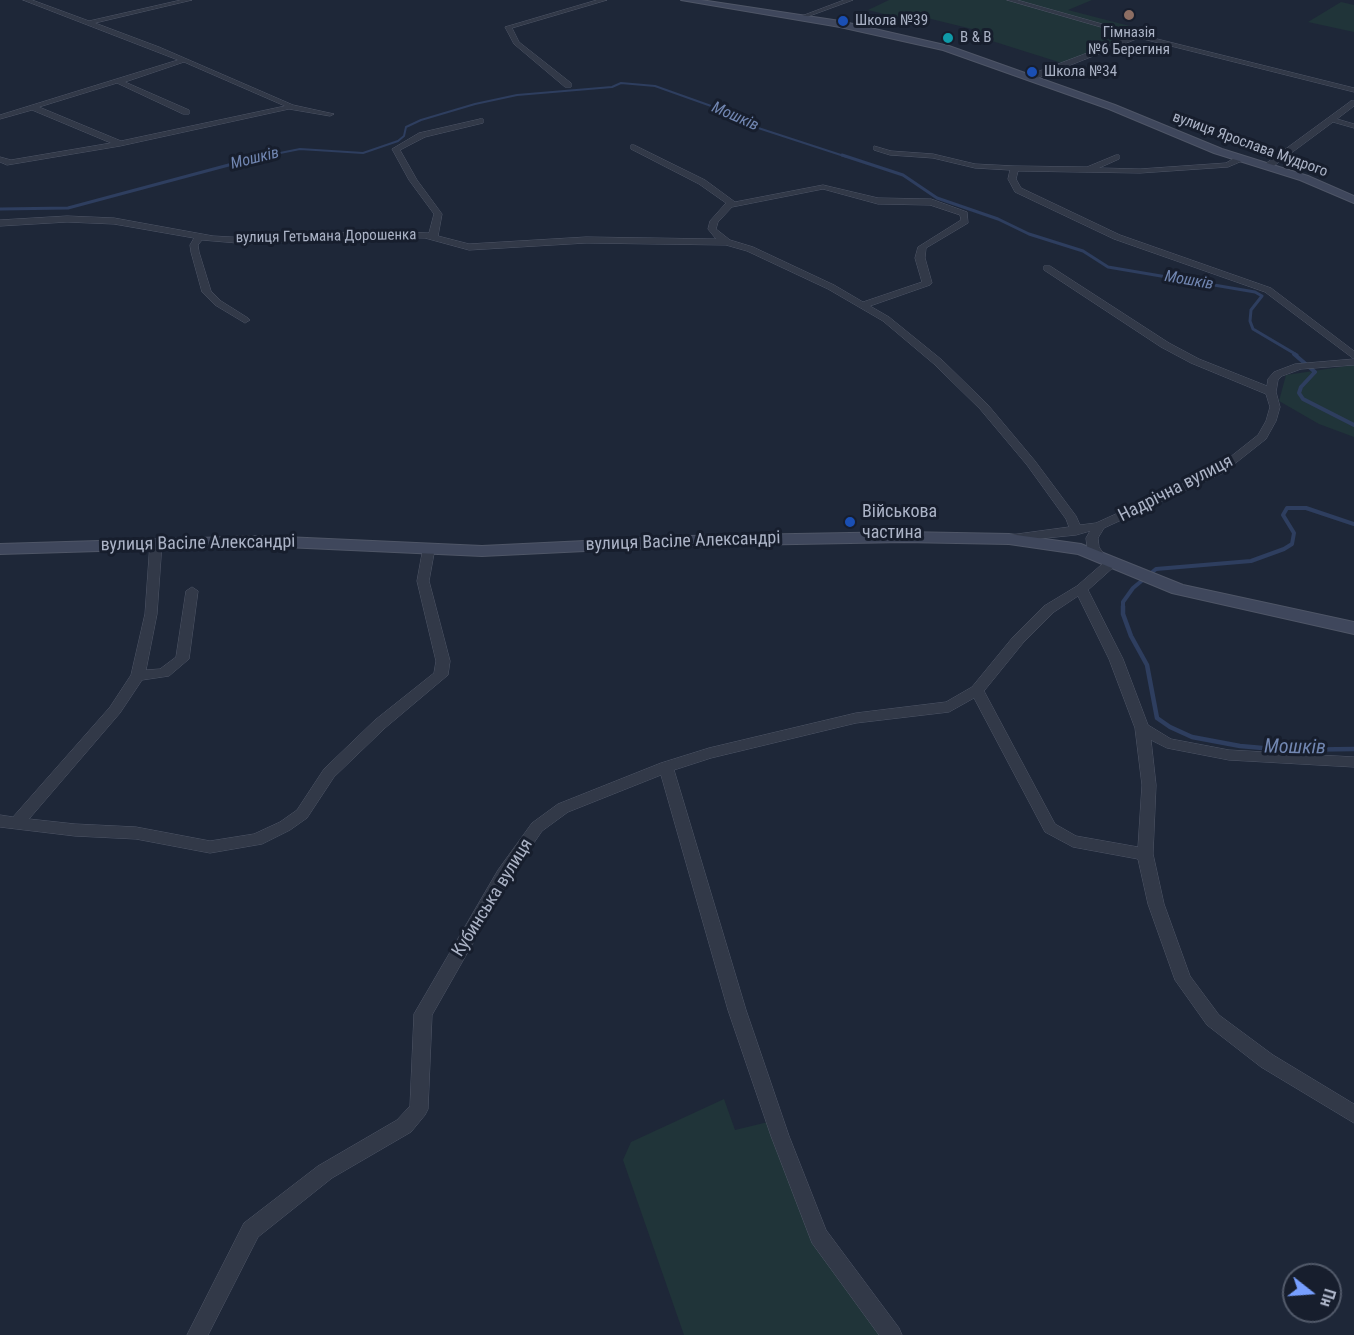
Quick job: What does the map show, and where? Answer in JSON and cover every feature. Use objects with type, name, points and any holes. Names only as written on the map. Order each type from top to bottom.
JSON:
[{"type":"main road","name":"вулиця Ярослава Мудрого","points":[[685,0],[802,17],[911,39],[1032,77],[1239,159],[1304,178],[1354,200]]},
{"type":"main road","name":"вулиця Васіле Александрі","points":[[0,549],[156,543],[308,542],[482,551],[699,540],[1009,538],[1060,545],[1106,559],[1163,584],[1230,602],[1354,628]]},
{"type":"street","points":[[26,0],[91,22],[185,60],[235,84],[289,105],[289,107]]},
{"type":"street","points":[[91,22],[189,0]]},
{"type":"street","points":[[568,85],[516,43],[508,27],[604,0]]},
{"type":"street","points":[[802,17],[850,0]]},
{"type":"street","points":[[1010,0],[1139,36],[1354,90]]},
{"type":"street","points":[[1032,77],[1139,36]]},
{"type":"street","points":[[0,117],[185,60]]},
{"type":"street","points":[[122,80],[121,83],[186,112]]},
{"type":"street","points":[[1268,166],[1354,103]]},
{"type":"street","points":[[32,107],[120,144]]},
{"type":"street","points":[[0,159],[10,163],[120,144],[289,107],[330,114]]},
{"type":"street","points":[[1333,120],[1354,126]]},
{"type":"street","points":[[433,237],[438,214],[413,180],[396,148],[422,135],[480,121]]},
{"type":"street","points":[[634,147],[702,182],[732,205]]},
{"type":"street","points":[[877,148],[890,153],[933,156],[975,166],[1014,168],[1140,171],[1228,165],[1239,159]]},
{"type":"street","points":[[1089,169],[1116,158]]},
{"type":"street","points":[[1014,168],[1012,179],[1018,190],[1117,237],[1268,290],[1354,356]]},
{"type":"street","points":[[727,242],[717,236],[712,229],[714,221],[732,205],[766,200],[816,187],[878,201],[931,202],[964,214],[965,221],[922,247],[920,258],[927,282],[862,305]]},
{"type":"street","name":"вулиця Гетьмана Дорошенка","points":[[0,223],[67,219],[114,221],[200,236],[249,241],[373,234],[433,237],[469,246],[484,247],[586,240],[727,242],[750,249],[831,286],[886,319],[929,355],[984,407],[1050,488],[1072,519],[1076,531]]},
{"type":"street","points":[[200,236],[194,245],[207,292],[218,303],[245,321]]},
{"type":"street","points":[[1047,268],[1195,362],[1270,392],[1273,379],[1299,366],[1354,362]]},
{"type":"street","name":"Надрічна вулиця","points":[[1009,538],[1076,531],[1099,526],[1219,471],[1262,437],[1272,422],[1275,407],[1270,392]]},
{"type":"street","points":[[1099,526],[1092,538],[1093,547],[1106,559]]},
{"type":"street","points":[[17,822],[115,710],[138,676],[151,614],[156,543]]},
{"type":"street","points":[[0,821],[75,830],[136,833],[210,847],[257,840],[285,826],[302,814],[329,773],[380,724],[441,675],[443,661],[423,581],[429,548]]},
{"type":"street","name":"Кубинська вулиця","points":[[197,1335],[251,1230],[325,1172],[404,1126],[419,1109],[423,1014],[504,874],[537,827],[563,808],[666,767],[747,743],[856,718],[949,707],[976,690],[1018,640],[1049,609],[1081,589],[1106,559]]},
{"type":"street","points":[[1081,589],[1116,659],[1142,728],[1149,785],[1145,854],[1156,904],[1183,980],[1214,1020],[1267,1061],[1354,1114]]},
{"type":"street","points":[[138,676],[164,673],[182,659],[192,591]]},
{"type":"street","points":[[976,690],[1050,828],[1073,841],[1145,854]]},
{"type":"street","points":[[1142,728],[1167,743],[1229,755],[1354,762]]},
{"type":"street","points":[[666,767],[737,1010],[780,1136],[819,1236],[892,1335]]},
{"type":"green space","points":[[889,0],[1092,0],[1068,10],[1149,31],[1065,64],[973,35],[980,31],[911,14],[900,18],[868,10]]},
{"type":"green space","points":[[1341,2],[1354,5],[1354,32],[1308,22]]},
{"type":"green space","points":[[1354,365],[1354,437],[1319,424],[1279,401],[1286,375]]},
{"type":"green space","points":[[724,1099],[735,1130],[768,1122],[882,1335],[684,1335],[623,1160],[631,1142]]},
{"type":"waterway","name":"Мошків","points":[[260,157],[300,149],[363,153],[398,141],[404,136],[406,127],[421,120],[475,104],[517,95],[612,87],[621,83],[655,86],[728,112],[743,119],[746,124],[847,157]]},
{"type":"waterway","name":"Мошків","points":[[0,209],[68,208],[266,155]]},
{"type":"waterway","name":"Мошків","points":[[842,155],[903,175],[937,198],[998,219],[1029,234],[1083,251],[1108,267],[1255,292],[1262,296],[1251,310],[1250,321],[1253,329],[1297,355]]},
{"type":"waterway","name":"Мошків","points":[[1294,354],[1315,372],[1301,387],[1299,393],[1303,399],[1354,425]]},
{"type":"waterway","name":"Мошків","points":[[1354,524],[1306,508],[1287,508],[1283,515],[1294,533],[1292,544],[1251,561],[1156,569],[1133,588],[1123,602],[1123,614],[1131,636],[1147,665],[1157,718],[1170,727],[1192,737],[1240,746],[1285,750],[1354,749]]},
{"type":"place","name":"Гімназія №6 Берегиня","points":[[1129,15]]},
{"type":"place","name":"Школа №39","points":[[843,21]]},
{"type":"place","name":"B & B","points":[[948,38]]},
{"type":"place","name":"Школа №34","points":[[1032,72]]},
{"type":"place","name":"Військова частина","points":[[850,522]]}]
